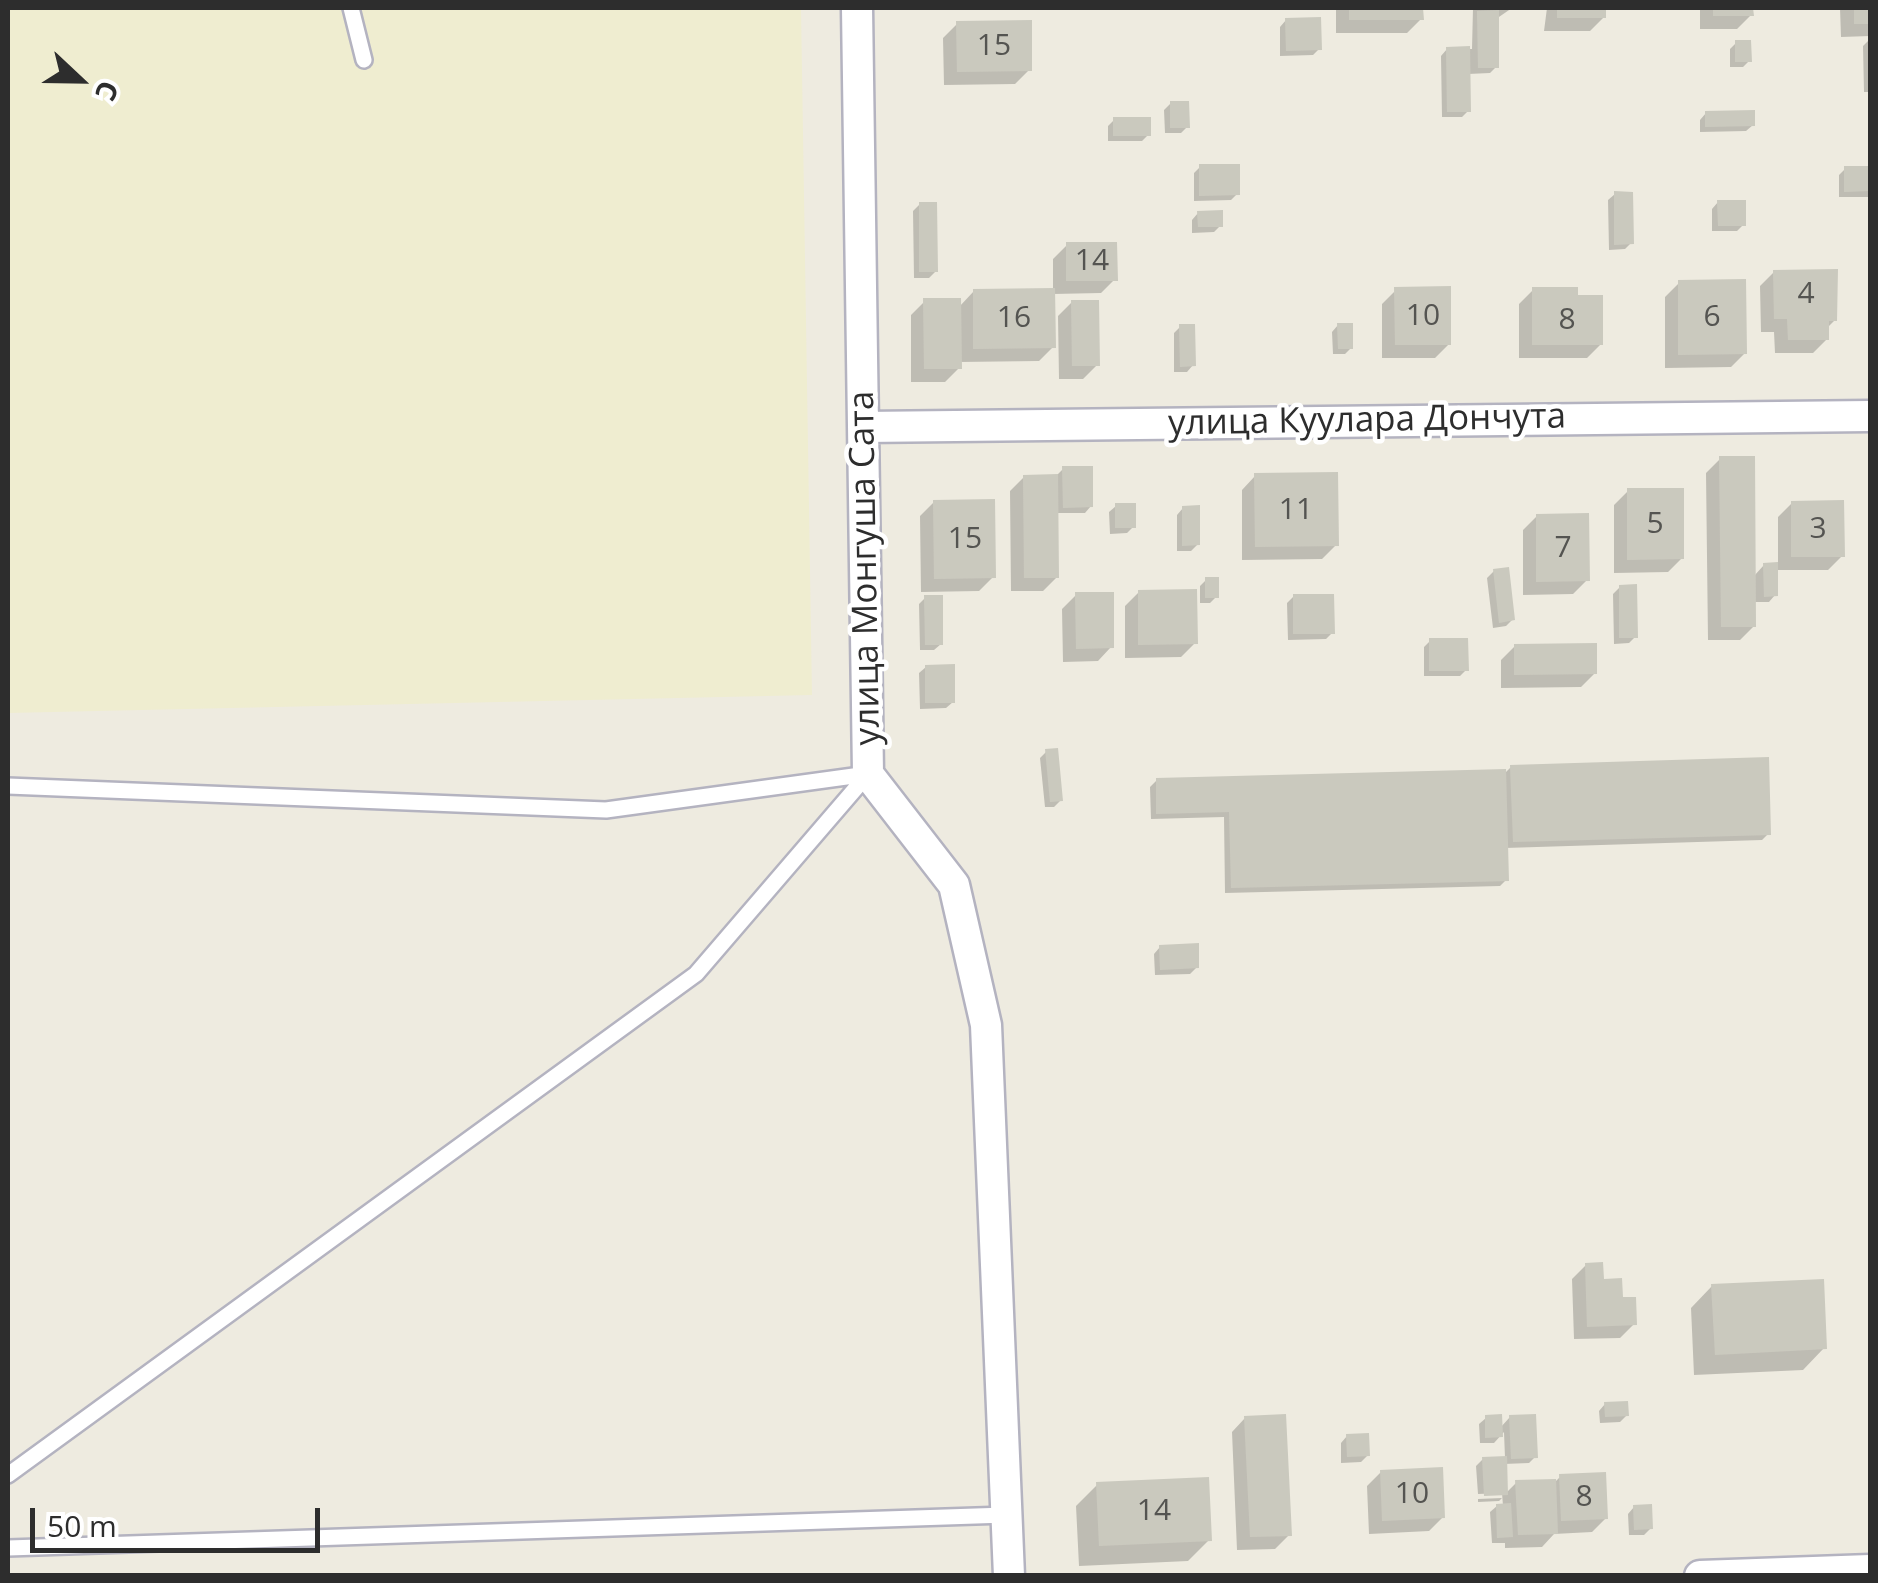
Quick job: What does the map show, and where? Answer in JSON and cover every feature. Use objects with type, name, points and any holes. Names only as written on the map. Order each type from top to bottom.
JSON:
[{"type":"street","name":"улица Монгуша Сата","points":[[858,8],[868,774],[954,885],[986,1025],[1009,1576]]},
{"type":"street","name":"улица Куулара Дончута","points":[[864,427],[1870,416]]},
{"type":"street","points":[[1700,1576],[1870,1570]]},
{"type":"lane","points":[[351,8],[364,60]]},
{"type":"lane","points":[[8,786],[606,810],[868,774]]},
{"type":"lane","points":[[8,1475],[696,974],[868,774]]},
{"type":"lane","points":[[8,1548],[1006,1515]]},
{"type":"shaded area","points":[[8,8],[801,8],[812,695],[8,713]]},
{"type":"building","points":[[1349,8],[1423,8],[1424,20],[1349,20]]},
{"type":"building","points":[[1557,8],[1606,8],[1606,18],[1557,18]]},
{"type":"building","points":[[1713,8],[1753,8],[1754,16],[1713,16]]},
{"type":"building","points":[[1854,8],[1870,8],[1870,24],[1854,24]]},
{"type":"building","points":[[1499,10],[1499,68],[1478,68],[1477,11]]},
{"type":"building","points":[[1321,17],[1322,50],[1286,51],[1285,18]]},
{"type":"building","points":[[1032,20],[1032,71],[957,72],[956,21]]},
{"type":"building","points":[[1735,40],[1751,40],[1752,62],[1735,62]]},
{"type":"building","points":[[1470,46],[1471,112],[1447,112],[1446,47]]},
{"type":"building","points":[[1170,101],[1189,101],[1190,128],[1170,128]]},
{"type":"building","points":[[1755,110],[1755,126],[1705,127],[1705,111]]},
{"type":"building","points":[[1113,117],[1151,117],[1151,136],[1113,136]]},
{"type":"building","points":[[1199,164],[1240,164],[1240,195],[1199,196]]},
{"type":"building","points":[[1844,166],[1870,166],[1870,191],[1844,192]]},
{"type":"building","points":[[1614,191],[1633,192],[1634,244],[1614,245]]},
{"type":"building","points":[[1717,200],[1746,200],[1746,226],[1718,226]]},
{"type":"building","points":[[919,202],[937,202],[938,272],[919,272]]},
{"type":"building","points":[[1223,210],[1223,227],[1198,227],[1197,211]]},
{"type":"building","points":[[1066,242],[1117,242],[1118,281],[1066,281]]},
{"type":"building","points":[[1838,269],[1837,321],[1829,321],[1829,340],[1788,340],[1787,319],[1774,319],[1773,270]]},
{"type":"building","points":[[1746,279],[1747,354],[1678,355],[1678,280]]},
{"type":"building","points":[[1451,286],[1451,345],[1395,345],[1394,287]]},
{"type":"building","points":[[1532,287],[1578,287],[1578,295],[1603,295],[1603,345],[1532,345]]},
{"type":"building","points":[[1055,288],[1056,348],[973,349],[973,289]]},
{"type":"building","points":[[923,298],[961,298],[962,369],[924,369]]},
{"type":"building","points":[[1071,300],[1099,300],[1100,366],[1072,366]]},
{"type":"building","points":[[1337,323],[1353,323],[1353,349],[1338,349]]},
{"type":"building","points":[[1179,324],[1195,324],[1196,366],[1180,367]]},
{"type":"building","points":[[1719,456],[1755,456],[1756,627],[1721,627]]},
{"type":"building","points":[[1062,466],[1093,466],[1093,507],[1063,508]]},
{"type":"building","points":[[1338,472],[1339,546],[1255,547],[1254,473]]},
{"type":"building","points":[[1058,474],[1059,578],[1024,578],[1023,475]]},
{"type":"building","points":[[1627,488],[1684,488],[1684,559],[1627,560]]},
{"type":"building","points":[[995,499],[996,578],[934,579],[933,500]]},
{"type":"building","points":[[1844,500],[1845,557],[1791,557],[1791,501]]},
{"type":"building","points":[[1115,503],[1136,503],[1136,528],[1115,528]]},
{"type":"building","points":[[1200,505],[1200,545],[1182,546],[1182,506]]},
{"type":"building","points":[[1589,513],[1590,581],[1536,582],[1536,514]]},
{"type":"building","points":[[1778,562],[1778,596],[1764,597],[1763,563]]},
{"type":"building","points":[[1509,567],[1515,620],[1499,623],[1493,569]]},
{"type":"building","points":[[1205,577],[1219,577],[1219,598],[1205,598]]},
{"type":"building","points":[[1637,584],[1638,638],[1619,638],[1619,585]]},
{"type":"building","points":[[1197,589],[1198,644],[1138,645],[1138,590]]},
{"type":"building","points":[[1075,592],[1114,592],[1114,648],[1076,649]]},
{"type":"building","points":[[1293,594],[1334,594],[1335,634],[1293,634]]},
{"type":"building","points":[[924,595],[943,595],[943,645],[925,645]]},
{"type":"building","points":[[1429,638],[1468,638],[1469,671],[1429,671]]},
{"type":"building","points":[[1597,643],[1597,674],[1514,675],[1514,644]]},
{"type":"building","points":[[955,664],[955,703],[925,703],[925,665]]},
{"type":"building","points":[[1058,748],[1063,801],[1050,802],[1045,749]]},
{"type":"building","points":[[1769,757],[1771,835],[1513,842],[1510,765]]},
{"type":"building","points":[[1506,769],[1509,881],[1231,888],[1229,812],[1156,814],[1156,778]]},
{"type":"building","points":[[1199,943],[1199,968],[1160,970],[1159,945]]},
{"type":"building","points":[[1603,1262],[1604,1279],[1622,1278],[1623,1297],[1636,1297],[1637,1325],[1587,1327],[1585,1263]]},
{"type":"building","points":[[1824,1279],[1827,1349],[1715,1355],[1711,1284]]},
{"type":"building","points":[[1628,1401],[1629,1416],[1605,1417],[1604,1402]]},
{"type":"building","points":[[1286,1414],[1292,1536],[1250,1537],[1244,1416]]},
{"type":"building","points":[[1502,1414],[1503,1437],[1485,1438],[1485,1415]]},
{"type":"building","points":[[1536,1414],[1538,1458],[1511,1459],[1509,1415]]},
{"type":"building","points":[[1369,1433],[1370,1456],[1347,1457],[1346,1434]]},
{"type":"building","points":[[1507,1456],[1508,1495],[1484,1496],[1482,1457]]},
{"type":"building","points":[[1443,1467],[1445,1518],[1382,1521],[1380,1470]]},
{"type":"building","points":[[1606,1472],[1608,1519],[1561,1521],[1559,1474]]},
{"type":"building","points":[[1209,1477],[1212,1541],[1099,1546],[1096,1482]]},
{"type":"building","points":[[1556,1479],[1558,1534],[1518,1535],[1515,1480]]},
{"type":"building","points":[[1511,1503],[1513,1537],[1497,1538],[1496,1504]]},
{"type":"building","points":[[1652,1504],[1653,1529],[1634,1530],[1633,1505]]}]
